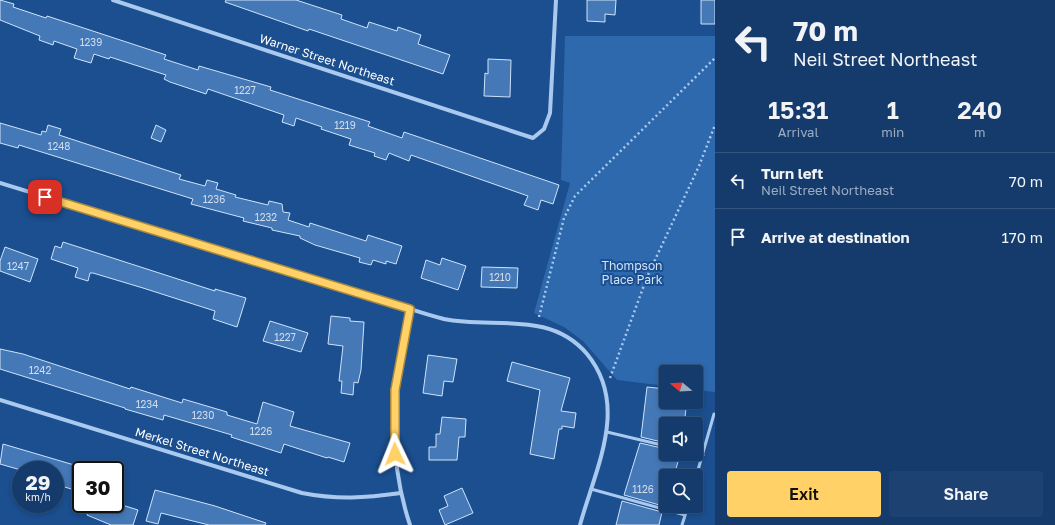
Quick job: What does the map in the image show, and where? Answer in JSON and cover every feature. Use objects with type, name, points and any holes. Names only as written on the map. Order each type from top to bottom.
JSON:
[{"type":"street","name":"Warner Street Northeast","points":[[114,0],[533,138],[544,129],[550,113],[556,0]]},
{"type":"street","points":[[0,183],[444,319],[537,325],[552,329],[570,339],[587,354],[600,374],[608,397],[607,432],[580,525]]},
{"type":"street","points":[[410,309],[400,355],[394,411],[395,454],[401,493],[410,525]]},
{"type":"street","name":"Merkel Street Northeast","points":[[0,400],[302,493],[328,498],[345,499],[401,493]]},
{"type":"lane","points":[[703,455],[714,414]]},
{"type":"lane","points":[[607,432],[659,444]]},
{"type":"lane","points":[[591,489],[685,515],[682,525]]},
{"type":"path","points":[[537,325],[564,218],[575,196],[582,186],[715,58]]},
{"type":"path","points":[[606,391],[647,277],[699,166],[715,126]]},
{"type":"green space","name":"Thompson Place Park","points":[[565,36],[715,36],[715,392],[703,391],[703,365],[659,365],[659,385],[617,380],[583,341],[564,327],[534,313],[570,183],[561,180]]},
{"type":"building","points":[[0,0],[14,4],[13,7],[46,18],[47,16],[166,55],[164,59],[198,70],[199,66],[271,87],[270,90],[370,122],[368,126],[402,138],[404,132],[559,185],[553,204],[541,200],[538,210],[524,205],[528,196],[411,155],[409,161],[389,153],[386,160],[374,156],[375,153],[349,145],[351,139],[321,129],[322,127],[296,118],[294,126],[282,122],[284,115],[208,89],[206,94],[170,82],[164,79],[166,75],[110,57],[109,59],[94,54],[91,63],[74,58],[77,49],[54,41],[53,45],[39,40],[40,36],[0,20]]},
{"type":"building","points":[[226,0],[296,0],[342,15],[341,19],[367,28],[369,22],[397,31],[398,27],[421,35],[418,44],[450,55],[443,74],[309,29],[308,31],[225,2]]},
{"type":"building","points":[[587,0],[616,0],[615,15],[605,14],[605,22],[587,21]]},
{"type":"building","points":[[701,0],[715,0],[715,24],[701,24]]},
{"type":"building","points":[[488,59],[511,60],[510,97],[484,96],[485,73],[488,74]]},
{"type":"building","points":[[0,123],[41,135],[42,131],[46,132],[48,125],[61,129],[59,135],[181,175],[179,179],[205,186],[207,180],[218,183],[216,189],[236,195],[235,197],[268,205],[269,201],[282,204],[283,212],[290,213],[288,220],[309,227],[310,223],[366,241],[368,235],[402,246],[396,264],[386,261],[386,264],[373,260],[371,265],[359,262],[360,258],[315,245],[300,238],[300,236],[272,230],[272,228],[243,221],[244,218],[191,204],[193,199],[19,145],[18,148],[0,143]]},
{"type":"building","points":[[156,125],[166,130],[161,142],[151,138]]},
{"type":"building","points":[[63,242],[215,291],[215,289],[246,298],[237,327],[213,319],[215,311],[143,288],[93,273],[90,273],[88,281],[75,277],[78,268],[51,259],[55,246],[61,248]]},
{"type":"building","points":[[5,247],[38,259],[30,282],[0,271],[0,261]]},
{"type":"building","points":[[442,258],[466,266],[458,290],[421,278],[426,260],[440,265]]},
{"type":"building","points":[[482,267],[518,268],[517,288],[481,287]]},
{"type":"building","points":[[331,316],[350,318],[350,321],[364,322],[361,370],[358,383],[354,382],[353,395],[341,393],[342,381],[339,381],[343,346],[328,344]]},
{"type":"building","points":[[270,321],[308,333],[301,352],[263,341]]},
{"type":"building","points":[[0,349],[23,354],[130,389],[131,387],[182,403],[183,399],[227,412],[227,415],[257,424],[263,402],[294,412],[290,426],[350,443],[344,462],[284,444],[281,453],[231,437],[232,435],[164,415],[163,420],[0,369]]},
{"type":"building","points":[[428,355],[457,359],[453,382],[444,381],[442,396],[423,393]]},
{"type":"building","points":[[512,362],[570,378],[561,411],[576,413],[574,428],[562,426],[562,429],[559,429],[554,459],[530,454],[540,390],[507,381]]},
{"type":"building","points":[[647,387],[659,388],[659,409],[686,409],[685,417],[659,417],[659,441],[641,437]]},
{"type":"building","points":[[442,417],[466,419],[465,437],[459,437],[457,460],[429,460],[429,447],[436,447],[436,434],[440,434]]},
{"type":"building","points":[[640,443],[659,447],[659,461],[678,461],[676,469],[659,469],[659,505],[624,495]]},
{"type":"building","points":[[3,444],[61,461],[12,461],[12,467],[0,464]]},
{"type":"building","points":[[64,462],[72,464],[72,489],[64,487]]},
{"type":"building","points":[[462,488],[473,513],[445,525],[439,510],[448,506],[444,496]]},
{"type":"building","points":[[155,490],[215,506],[266,523],[265,525],[209,525],[161,513],[158,524],[146,521]]},
{"type":"building","points":[[622,501],[662,513],[659,525],[616,525]]},
{"type":"building","points":[[124,506],[138,510],[133,525],[111,525],[87,515],[88,513],[124,513]]},
{"type":"route","points":[[45,197],[410,309],[395,390],[395,454]]}]
